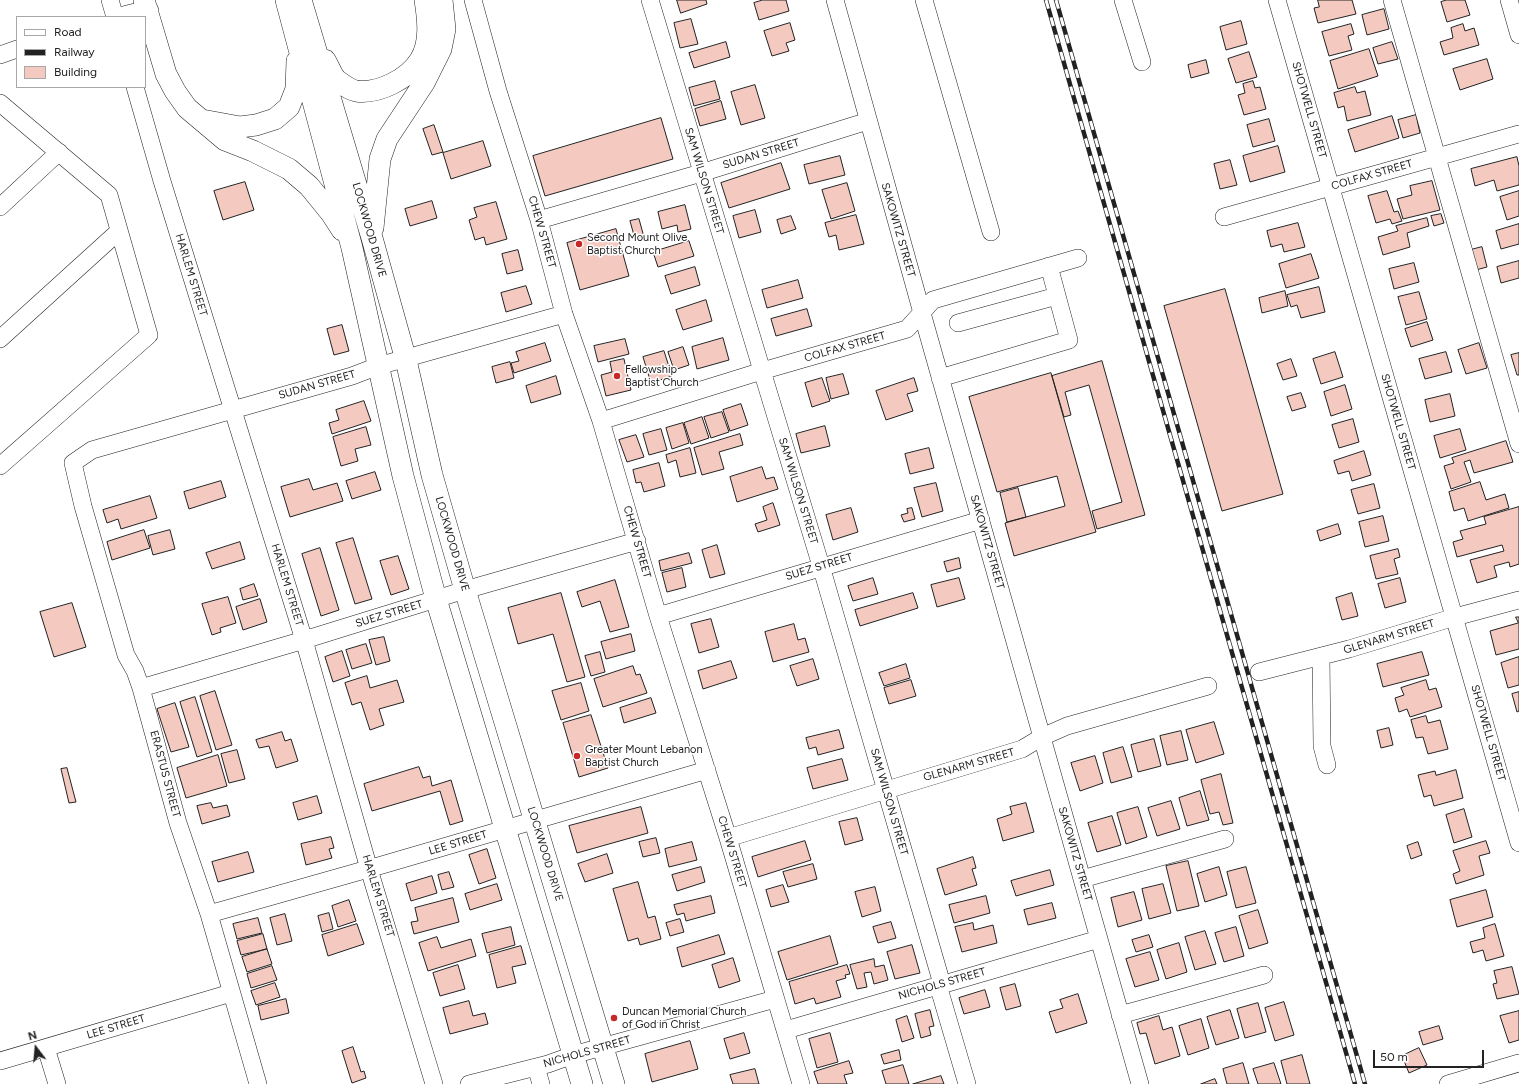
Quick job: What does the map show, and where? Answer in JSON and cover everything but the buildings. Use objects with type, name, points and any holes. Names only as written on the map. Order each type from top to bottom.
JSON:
[{"type":"main road","name":"LOCKWOOD DRIVE","points":[[286,0],[304,36],[372,238],[406,360],[432,475],[465,590],[614,1084]]},
{"type":"main road","name":"LOCKWOOD DRIVE","points":[[301,0],[304,36],[403,476],[436,599],[582,1084]]},
{"type":"main road","points":[[304,36],[337,80],[355,91],[374,90],[394,84],[407,74],[420,60],[427,42],[428,20],[425,0]]},
{"type":"main road","points":[[372,238],[380,159],[387,139],[424,83],[442,49],[445,29],[442,0]]},
{"type":"main road","points":[[126,16],[146,5],[166,74],[186,108],[225,140],[253,151],[294,173],[309,186],[331,212],[352,248]]},
{"type":"main road","points":[[201,120],[240,127],[256,125],[275,119],[289,107],[296,89],[304,36]]},
{"type":"street","points":[[110,0],[115,16]]},
{"type":"street","name":"CHEW STREET","points":[[473,0],[498,91],[539,220],[564,314],[601,420],[658,616],[728,838],[801,1084]]},
{"type":"street","name":"SAM WILSON STREET","points":[[650,0],[701,173],[821,566],[967,1084]]},
{"type":"street","name":"SAKOWITZ STREET","points":[[835,0],[940,378],[1140,1084]]},
{"type":"street","points":[[924,0],[992,232]]},
{"type":"street","points":[[1122,0],[1142,62]]},
{"type":"street","name":"SHOTWELL STREET","points":[[1277,0],[1519,843]]},
{"type":"street","points":[[1392,0],[1519,444]]},
{"type":"street","points":[[1509,0],[1519,35]]},
{"type":"street","points":[[0,55],[16,50]]},
{"type":"street","name":"HARLEM STREET","points":[[135,88],[304,640],[369,869],[434,1084]]},
{"type":"street","points":[[0,103],[109,195],[149,336],[0,466]]},
{"type":"street","name":"SUDAN STREET","points":[[539,220],[701,173],[868,121]]},
{"type":"street","name":"COLFAX STREET","points":[[1224,217],[1519,134]]},
{"type":"street","points":[[0,207],[58,152]]},
{"type":"street","points":[[0,339],[119,231]]},
{"type":"street","name":"COLFAX STREET","points":[[601,420],[907,329],[934,300],[1078,258]]},
{"type":"street","points":[[940,378],[1069,340],[1049,266]]},
{"type":"street","points":[[958,323],[1058,296]]},
{"type":"street","name":"SUDAN STREET","points":[[73,463],[92,450],[352,376],[378,366],[406,360],[564,314]]},
{"type":"street","name":"ERASTUS STREET","points":[[73,463],[83,506],[126,655],[141,688],[178,823],[209,914],[258,1084]]},
{"type":"street","name":"SUEZ STREET","points":[[658,616],[821,566],[981,520]]},
{"type":"street","name":"SUEZ STREET","points":[[141,688],[304,640],[465,590],[636,541]]},
{"type":"street","name":"GLENARM STREET","points":[[1259,672],[1322,656],[1519,600]]},
{"type":"street","points":[[1322,656],[1322,746],[1327,765]]},
{"type":"street","name":"GLENARM STREET","points":[[728,838],[1022,749],[1067,726],[1208,686]]},
{"type":"street","name":"LEE STREET","points":[[209,914],[369,869],[505,828],[535,821],[707,770]]},
{"type":"street","points":[[1082,880],[1225,840]]},
{"type":"street","name":"NICHOLS STREET","points":[[786,1030],[1099,939]]},
{"type":"street","points":[[1120,1015],[1264,975]]},
{"type":"street","name":"LEE STREET","points":[[0,1061],[231,993]]},
{"type":"street","name":"NICHOLS STREET","points":[[469,1084],[536,1067],[573,1055],[603,1048],[775,999]]},
{"type":"street","points":[[46,1048],[57,1084]]},
{"type":"street","points":[[1448,1084],[1519,1064]]},
{"type":"street","points":[[536,1067],[541,1084]]},
{"type":"railway","points":[[1046,0],[1355,1084]]},
{"type":"railway","points":[[1056,0],[1365,1084]]},
{"type":"place","name":"Second Mount Olive Baptist Church","points":[[579,244]]},
{"type":"place","name":"Fellowship Baptist Church","points":[[617,376]]},
{"type":"place","name":"Greater Mount Lebanon Baptist Church","points":[[577,756]]},
{"type":"place","name":"Duncan Memorial Church of God in Christ","points":[[614,1018]]}]
